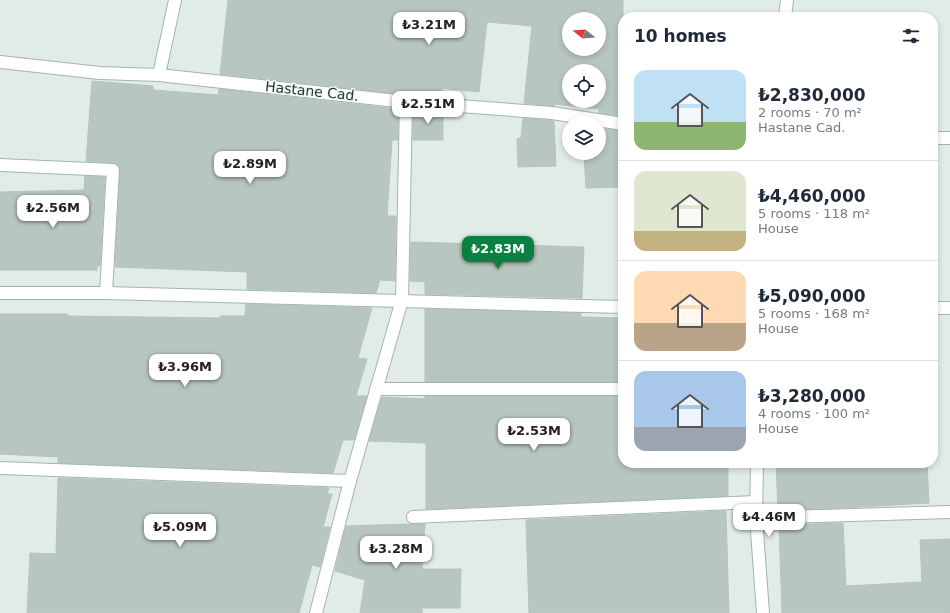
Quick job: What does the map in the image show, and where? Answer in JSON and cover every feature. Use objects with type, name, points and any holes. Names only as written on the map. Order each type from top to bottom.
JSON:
[{"type":"street","points":[[159,75],[175,0]]},
{"type":"street","points":[[786,12],[787,0]]},
{"type":"street","name":"Hastane Cad.","points":[[0,62],[100,73],[159,75],[406,102],[552,113],[618,123]]},
{"type":"street","points":[[316,613],[350,481],[402,300],[406,102]]},
{"type":"street","points":[[938,138],[950,138]]},
{"type":"street","points":[[0,165],[113,170],[106,293]]},
{"type":"street","points":[[0,293],[106,293],[618,307]]},
{"type":"street","points":[[938,308],[950,308]]},
{"type":"street","points":[[376,389],[618,389]]},
{"type":"street","points":[[0,468],[350,481]]},
{"type":"street","points":[[757,468],[756,518],[763,613]]},
{"type":"street","points":[[414,517],[756,502]]},
{"type":"street","points":[[756,518],[950,512]]},
{"type":"building","points":[[228,0],[623,0],[623,12],[618,12],[618,115],[599,113],[599,109],[590,108],[606,108],[606,64],[562,64],[562,105],[554,104],[554,106],[524,103],[532,26],[487,22],[479,92],[442,88],[442,97],[407,95],[220,74]]},
{"type":"building","points":[[92,81],[153,86],[153,90],[218,95],[219,89],[398,109],[398,140],[392,140],[387,216],[396,216],[395,281],[380,280],[376,293],[247,289],[247,272],[115,267],[120,170],[119,166],[114,163],[86,161]]},
{"type":"building","points":[[413,110],[443,112],[443,140],[413,140]]},
{"type":"building","points":[[523,118],[554,121],[556,166],[518,167],[517,139],[521,138]]},
{"type":"building","points":[[606,129],[618,130],[618,187],[586,188],[584,160],[606,160]]},
{"type":"building","points":[[85,176],[105,177],[100,266],[97,266],[97,270],[0,270],[0,192],[84,190]]},
{"type":"building","points":[[411,242],[584,247],[582,298],[425,294],[425,282],[410,281]]},
{"type":"building","points":[[246,304],[372,308],[358,358],[367,359],[356,396],[367,396],[354,440],[343,440],[333,473],[58,463],[58,457],[0,454],[0,314],[68,314],[68,316],[220,318],[220,316],[245,316]]},
{"type":"building","points":[[425,309],[581,313],[581,317],[618,318],[618,382],[425,382]]},
{"type":"building","points":[[425,396],[618,396],[618,468],[728,468],[728,496],[426,509],[426,443],[369,441],[382,397],[425,399]]},
{"type":"building","points":[[776,468],[927,468],[929,503],[778,510]]},
{"type":"building","points":[[58,478],[329,488],[327,494],[332,494],[323,527],[330,527],[320,567],[312,565],[299,613],[27,613],[30,553],[56,554]]},
{"type":"building","points":[[726,511],[729,613],[529,613],[526,520]]},
{"type":"building","points":[[843,523],[846,586],[922,582],[920,540],[950,539],[950,613],[782,613],[779,525]]},
{"type":"building","points":[[425,524],[422,569],[461,569],[460,608],[422,608],[422,613],[360,613],[365,580],[335,571],[346,526]]}]
